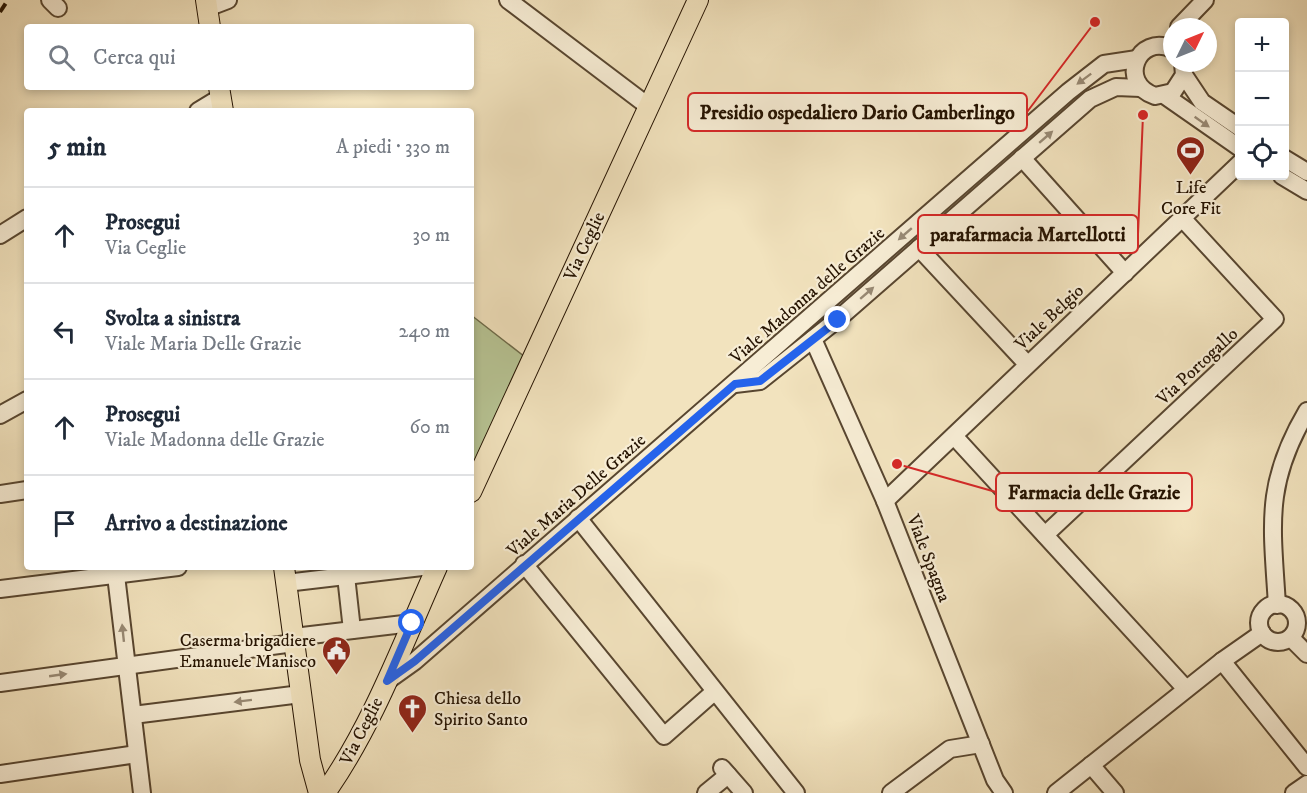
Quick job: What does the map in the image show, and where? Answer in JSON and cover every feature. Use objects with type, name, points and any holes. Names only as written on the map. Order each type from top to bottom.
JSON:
[{"type":"main road","name":"Via Ceglie","points":[[474,485],[698,0]]},
{"type":"main road","name":"Via Ceglie","points":[[325,793],[340,771],[387,681],[436,570]]},
{"type":"main road","points":[[285,575],[309,760],[319,793]]},
{"type":"street","points":[[208,12],[228,0]]},
{"type":"street","points":[[508,0],[527,5],[648,106]]},
{"type":"street","points":[[1188,18],[1205,0]]},
{"type":"street","name":"Viale Madonna delle Grazie","points":[[735,384],[1068,92],[1104,64],[1137,59],[1142,52],[1163,44]]},
{"type":"street","points":[[1137,59],[1134,71],[1141,88]]},
{"type":"street","points":[[1164,95],[1180,86],[1182,72]]},
{"type":"street","points":[[1185,72],[1202,102],[1236,126]]},
{"type":"street","name":"Viale Madonna delle Grazie","points":[[735,384],[760,381],[813,339],[1090,99],[1116,87],[1141,88],[1148,93],[1164,95],[1235,145]]},
{"type":"street","points":[[203,108],[221,98]]},
{"type":"street","points":[[1022,158],[1125,273]]},
{"type":"street","points":[[1289,161],[1307,172]]},
{"type":"street","name":"Viale Belgio","points":[[885,501],[1235,167]]},
{"type":"street","points":[[1289,180],[1307,191]]},
{"type":"street","name":"Via Portogallo","points":[[1045,535],[1275,319],[1182,219]]},
{"type":"street","points":[[0,234],[24,220]]},
{"type":"street","points":[[919,248],[1027,364]]},
{"type":"street","name":"Viale Spagna","points":[[813,339],[885,501],[994,780],[1004,793]]},
{"type":"street","name":"Viale Maria Delle Grazie","points":[[387,681],[415,661],[524,564],[735,384]]},
{"type":"street","points":[[0,415],[24,402]]},
{"type":"street","points":[[1277,604],[1272,509],[1279,469],[1307,411]]},
{"type":"street","points":[[954,436],[1186,689]]},
{"type":"street","points":[[0,494],[24,490]]},
{"type":"street","points":[[578,518],[796,793]]},
{"type":"street","points":[[524,564],[664,736],[714,692]]},
{"type":"street","points":[[0,589],[132,570]]},
{"type":"street","points":[[285,575],[346,576],[397,570]]},
{"type":"street","points":[[116,571],[142,793]]},
{"type":"street","points":[[346,576],[352,630]]},
{"type":"street","points":[[1277,604],[1292,610],[1297,619],[1297,629],[1292,638],[1283,642],[1272,642],[1262,633],[1260,618],[1265,609],[1277,604]]},
{"type":"street","points":[[0,683],[412,623]]},
{"type":"street","points":[[1056,793],[1222,661],[1262,633]]},
{"type":"street","points":[[1292,638],[1307,654]]},
{"type":"street","points":[[1222,661],[1307,767]]},
{"type":"street","points":[[133,716],[301,694]]},
{"type":"street","points":[[891,793],[950,749],[981,744]]},
{"type":"street","points":[[0,774],[137,754]]},
{"type":"street","points":[[1091,765],[1115,793]]},
{"type":"street","points":[[705,793],[725,771],[744,793]]},
{"type":"street","points":[[1294,793],[1307,784]]},
{"type":"green space","points":[[474,317],[525,357],[474,464]]},
{"type":"railway","points":[[0,12],[8,0]]},
{"type":"place","name":"Presidio ospedaliero Dario Camberlingo","points":[[1095,22]]},
{"type":"place","name":"parafarmacia Martellotti","points":[[1143,115]]},
{"type":"place","name":"Life Core Fit","points":[[1191,176]]},
{"type":"place","name":"Farmacia delle Grazie","points":[[897,464]]},
{"type":"place","name":"Caserma brigadiere Emanuele Manisco","points":[[337,676]]},
{"type":"place","name":"Chiesa dello Spirito Santo","points":[[413,734]]},
{"type":"route","points":[[412,623],[397,653],[387,681],[415,661],[524,564],[735,384],[760,381],[838,320]]}]
